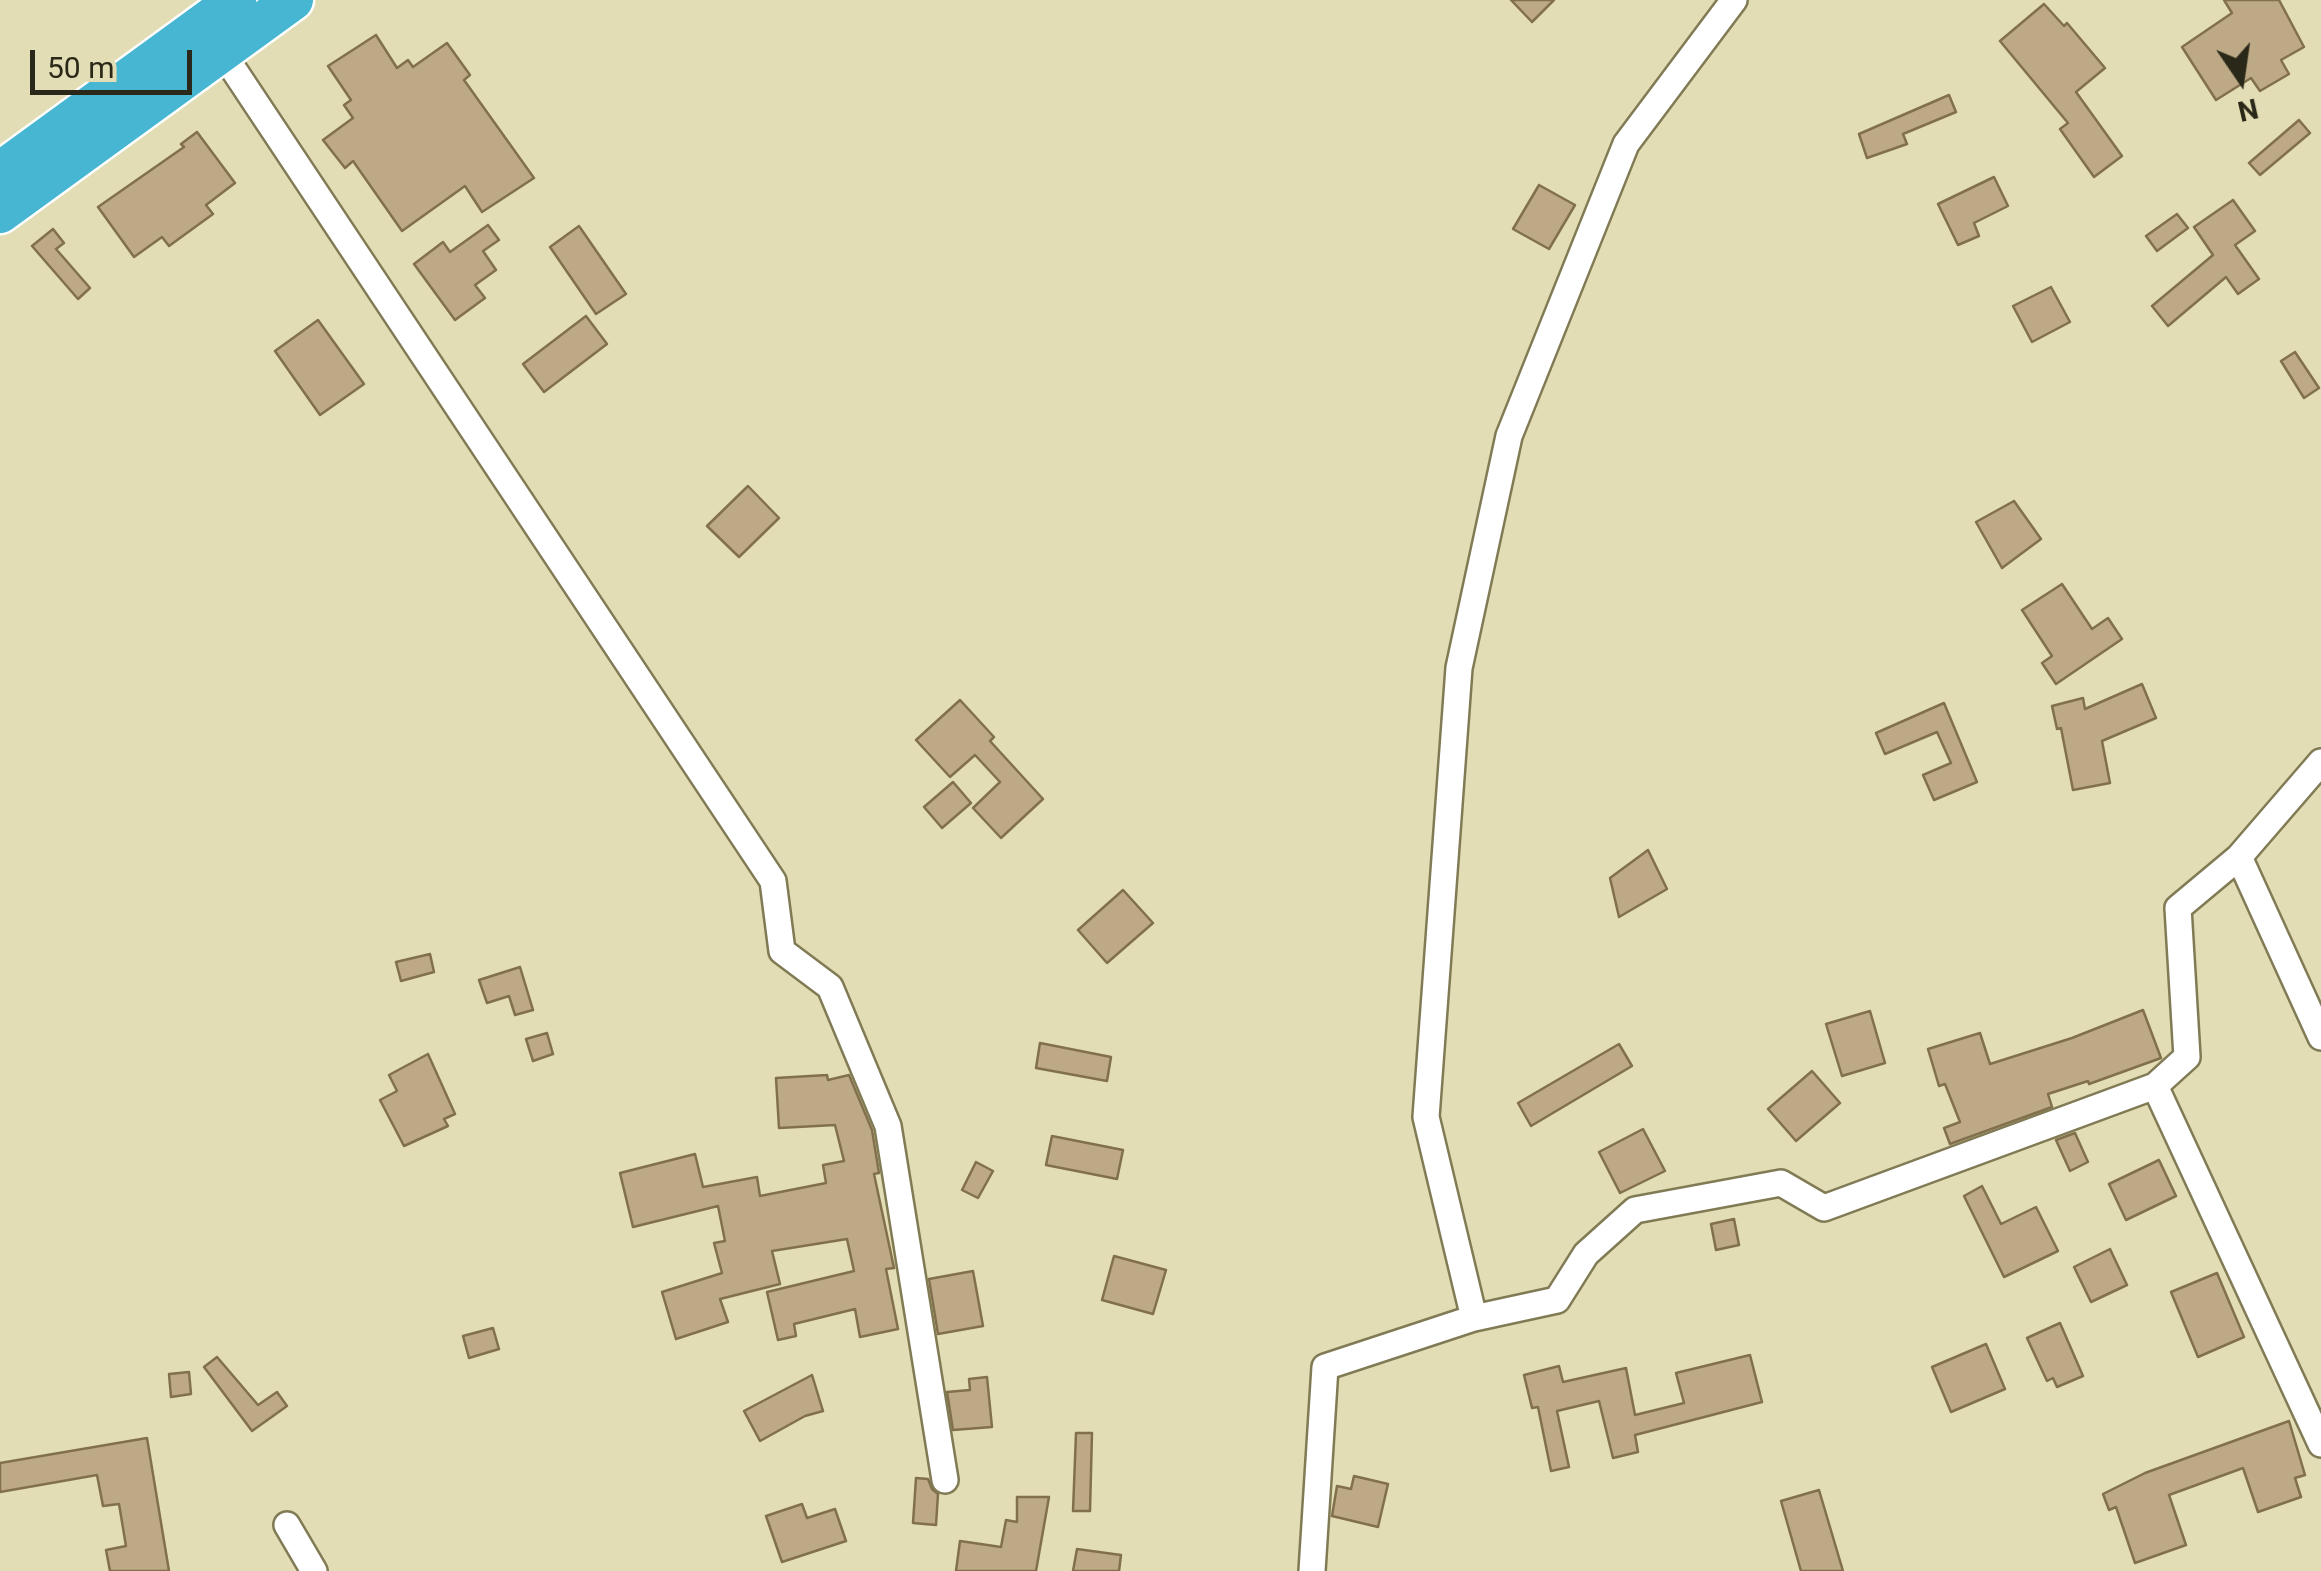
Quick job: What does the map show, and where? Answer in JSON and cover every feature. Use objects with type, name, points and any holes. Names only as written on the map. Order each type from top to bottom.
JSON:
[{"type":"highway","points":[[0,213],[211,37],[236,0]]},
{"type":"highway","points":[[0,172],[211,37],[293,0]]},
{"type":"street","points":[[1474,1318],[1426,1118],[1459,668],[1509,436],[1626,144],[1734,0]]},
{"type":"street","points":[[211,37],[773,881],[782,951],[830,986],[888,1126],[944,1480]]},
{"type":"street","points":[[1312,1571],[1325,1368],[1474,1318],[1557,1300],[1586,1254],[1635,1210],[1781,1183],[1824,1208],[2155,1086],[2187,1057],[2178,908],[2239,857],[2321,762]]},
{"type":"street","points":[[2239,857],[2321,1037]]},
{"type":"street","points":[[2155,1086],[2321,1444]]},
{"type":"street","points":[[286,1525],[314,1571]]},
{"type":"building","points":[[1511,0],[1554,0],[1532,22]]},
{"type":"building","points":[[2224,0],[2279,0],[2304,47],[2281,60],[2289,74],[2260,91],[2251,78],[2216,100],[2182,47],[2232,13]]},
{"type":"building","points":[[2044,4],[2064,26],[2067,23],[2105,68],[2076,92],[2122,156],[2094,177],[2060,129],[2068,123],[2000,41]]},
{"type":"building","points":[[376,35],[397,68],[408,60],[413,67],[447,43],[470,75],[464,80],[534,178],[482,212],[465,186],[402,231],[353,161],[345,168],[323,140],[353,118],[344,105],[351,100],[328,66]]},
{"type":"building","points":[[1949,95],[1956,112],[1903,134],[1907,144],[1867,158],[1859,134]]},
{"type":"building","points":[[2299,120],[2310,133],[2260,175],[2249,163]]},
{"type":"building","points":[[197,132],[235,183],[206,205],[213,214],[169,246],[162,237],[134,257],[98,207],[184,147],[181,144]]},
{"type":"building","points":[[1994,177],[2008,206],[1974,223],[1979,236],[1958,245],[1938,204]]},
{"type":"building","points":[[1539,185],[1575,205],[1549,249],[1513,229]]},
{"type":"building","points":[[2233,200],[2255,231],[2235,245],[2259,279],[2238,294],[2226,277],[2168,326],[2152,306],[2213,255],[2194,227]]},
{"type":"building","points":[[2177,214],[2188,228],[2157,251],[2146,236]]},
{"type":"building","points":[[488,225],[499,240],[483,251],[496,270],[475,285],[485,298],[455,320],[414,264],[443,242],[450,252]]},
{"type":"building","points":[[579,226],[626,294],[596,314],[550,247]]},
{"type":"building","points":[[53,229],[64,243],[56,249],[90,288],[78,299],[32,246]]},
{"type":"building","points":[[2051,287],[2070,322],[2032,342],[2013,306]]},
{"type":"building","points":[[586,316],[607,344],[544,392],[523,364]]},
{"type":"building","points":[[318,320],[364,384],[320,415],[275,351]]},
{"type":"building","points":[[2295,352],[2319,388],[2304,398],[2281,361]]},
{"type":"building","points":[[748,486],[779,518],[739,557],[707,526]]},
{"type":"building","points":[[2014,501],[2041,539],[2002,568],[1976,522]]},
{"type":"building","points":[[2062,584],[2092,629],[2108,618],[2122,639],[2056,684],[2042,663],[2052,656],[2022,610]]},
{"type":"building","points":[[2142,684],[2156,718],[2102,741],[2110,783],[2073,790],[2061,728],[2057,729],[2052,706],[2083,698],[2085,709]]},
{"type":"building","points":[[960,700],[994,737],[990,741],[1043,799],[1001,838],[973,808],[1000,782],[975,755],[950,777],[916,740]]},
{"type":"building","points":[[1944,703],[1977,782],[1934,800],[1923,775],[1951,763],[1937,732],[1885,754],[1876,733]]},
{"type":"building","points":[[953,782],[971,803],[942,828],[924,807]]},
{"type":"building","points":[[1648,850],[1667,889],[1619,917],[1610,878]]},
{"type":"building","points":[[1123,890],[1153,923],[1107,963],[1078,930]]},
{"type":"building","points":[[430,954],[434,972],[401,981],[396,962]]},
{"type":"building","points":[[520,967],[533,1010],[515,1015],[509,996],[487,1003],[479,980]]},
{"type":"building","points":[[2143,1010],[2161,1058],[2048,1094],[2052,1107],[1950,1144],[1944,1128],[1960,1122],[1945,1084],[1939,1086],[1928,1049],[1980,1033],[1990,1064]]},
{"type":"building","points":[[1870,1011],[1885,1063],[1842,1076],[1826,1024]]},
{"type":"building","points":[[547,1033],[553,1054],[533,1061],[526,1039]]},
{"type":"building","points":[[1040,1043],[1111,1057],[1107,1081],[1036,1068]]},
{"type":"building","points":[[1619,1044],[1632,1066],[1531,1126],[1518,1103]]},
{"type":"building","points":[[428,1054],[455,1114],[444,1119],[448,1126],[404,1146],[380,1100],[397,1091],[389,1075]]},
{"type":"building","points":[[1812,1071],[1840,1103],[1796,1141],[1768,1109]]},
{"type":"building","points":[[827,1075],[828,1080],[849,1075],[872,1130],[879,1173],[874,1174],[894,1268],[886,1269],[898,1329],[860,1337],[855,1309],[794,1324],[796,1336],[778,1340],[767,1292],[854,1271],[847,1239],[772,1251],[780,1284],[720,1299],[728,1322],[676,1339],[662,1292],[722,1273],[714,1243],[725,1241],[718,1206],[633,1227],[620,1173],[695,1154],[703,1187],[757,1177],[760,1196],[826,1183],[823,1165],[844,1161],[835,1125],[779,1128],[776,1078]]},
{"type":"building","points":[[1643,1129],[1665,1171],[1620,1193],[1599,1152]]},
{"type":"building","points":[[2075,1133],[2088,1162],[2070,1171],[2056,1140]]},
{"type":"building","points":[[1052,1136],[1123,1150],[1117,1179],[1046,1165]]},
{"type":"building","points":[[2159,1160],[2176,1196],[2126,1220],[2109,1184]]},
{"type":"building","points":[[976,1162],[993,1171],[978,1198],[962,1190]]},
{"type":"building","points":[[1982,1186],[2001,1224],[2036,1207],[2058,1251],[2004,1277],[1964,1196]]},
{"type":"building","points":[[1734,1219],[1739,1245],[1716,1250],[1711,1224]]},
{"type":"building","points":[[2110,1249],[2127,1285],[2091,1302],[2074,1267]]},
{"type":"building","points":[[1114,1256],[1166,1270],[1153,1314],[1102,1300]]},
{"type":"building","points":[[973,1271],[983,1326],[938,1334],[929,1279]]},
{"type":"building","points":[[2217,1273],[2244,1337],[2198,1357],[2171,1292]]},
{"type":"building","points":[[2060,1323],[2083,1376],[2057,1387],[2053,1378],[2047,1381],[2027,1338]]},
{"type":"building","points":[[493,1328],[499,1349],[469,1358],[463,1336]]},
{"type":"building","points":[[1986,1344],[2005,1389],[1951,1412],[1932,1367]]},
{"type":"building","points":[[1750,1355],[1762,1402],[1635,1435],[1638,1452],[1613,1458],[1599,1401],[1557,1411],[1569,1467],[1551,1471],[1538,1407],[1532,1408],[1524,1375],[1559,1366],[1563,1382],[1626,1368],[1635,1415],[1684,1403],[1676,1373]]},
{"type":"building","points":[[217,1357],[258,1405],[277,1392],[287,1406],[252,1431],[204,1367]]},
{"type":"building","points":[[189,1372],[191,1394],[171,1397],[169,1374]]},
{"type":"building","points":[[812,1375],[823,1411],[805,1416],[760,1441],[744,1411]]},
{"type":"building","points":[[987,1377],[992,1427],[953,1430],[947,1392],[970,1390],[969,1379]]},
{"type":"building","points":[[2289,1421],[2305,1475],[2295,1478],[2301,1497],[2258,1512],[2243,1468],[2169,1495],[2186,1545],[2135,1563],[2116,1507],[2109,1510],[2103,1494],[2145,1473]]},
{"type":"building","points":[[1076,1433],[1092,1433],[1090,1511],[1073,1511]]},
{"type":"building","points":[[147,1438],[169,1571],[110,1571],[106,1550],[126,1546],[119,1504],[103,1506],[97,1475],[0,1492],[0,1463]]},
{"type":"building","points":[[1354,1476],[1388,1484],[1378,1527],[1332,1516],[1337,1486],[1351,1489]]},
{"type":"building","points":[[916,1478],[928,1479],[938,1494],[936,1525],[913,1523]]},
{"type":"building","points":[[1819,1490],[1843,1571],[1801,1571],[1781,1501]]},
{"type":"building","points":[[1017,1497],[1049,1497],[1036,1571],[956,1571],[960,1541],[1001,1547],[1006,1520],[1017,1522]]},
{"type":"building","points":[[802,1504],[807,1518],[835,1509],[846,1541],[782,1562],[766,1516]]},
{"type":"building","points":[[1077,1549],[1121,1555],[1119,1571],[1073,1571]]}]
